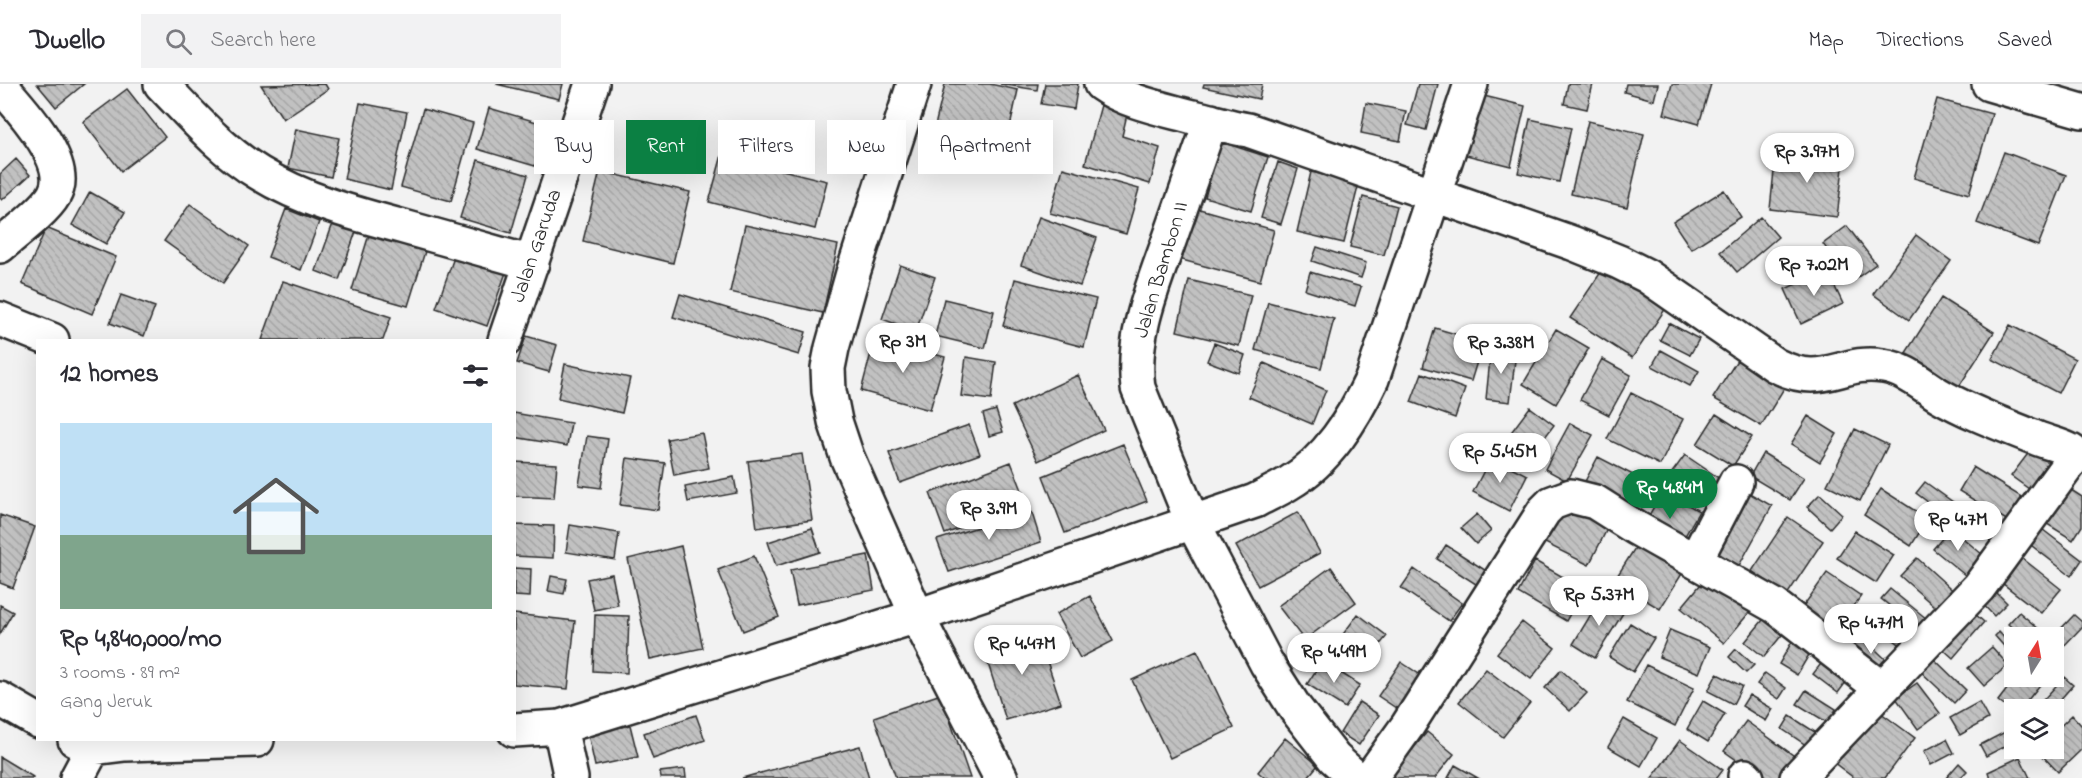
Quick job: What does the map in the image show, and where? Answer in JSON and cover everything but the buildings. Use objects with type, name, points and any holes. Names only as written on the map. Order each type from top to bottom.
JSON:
[{"type":"street","points":[[161,84],[238,159],[283,186],[325,204],[363,216],[532,263]]},
{"type":"street","name":"Jalan Garuda","points":[[505,339],[592,84]]},
{"type":"street","points":[[914,84],[853,273],[832,348],[828,368],[829,391],[835,421],[847,457],[917,615],[1001,778]]},
{"type":"street","points":[[1101,84],[1140,102],[1170,112],[1248,130],[1619,262],[1647,276],[1775,365],[1791,373],[1813,376],[1869,365],[1884,366],[1912,376],[1939,395],[1977,415],[2071,451],[2073,457],[2070,485],[1979,586],[1797,778]]},
{"type":"street","points":[[516,730],[560,727],[917,615],[1256,501],[1290,483],[1318,460],[1358,409],[1385,344],[1471,84]]},
{"type":"street","points":[[1989,84],[2075,100]]},
{"type":"street","points":[[0,85],[27,116],[46,144],[58,171],[54,195],[0,246]]},
{"type":"street","name":"Jalan Bambon II","points":[[1211,121],[1148,300],[1135,367],[1142,399],[1192,521],[1267,664],[1295,708],[1334,758],[1356,778]]},
{"type":"street","points":[[0,319],[50,339]]},
{"type":"street","points":[[1695,561],[1736,482]]},
{"type":"street","points":[[1370,778],[1408,725],[1523,541],[1552,503],[1571,496],[1595,502],[1775,606],[1882,690]]},
{"type":"street","points":[[0,699],[36,719]]},
{"type":"street","points":[[560,727],[571,778]]},
{"type":"street","points":[[77,778],[84,744],[224,741]]}]
